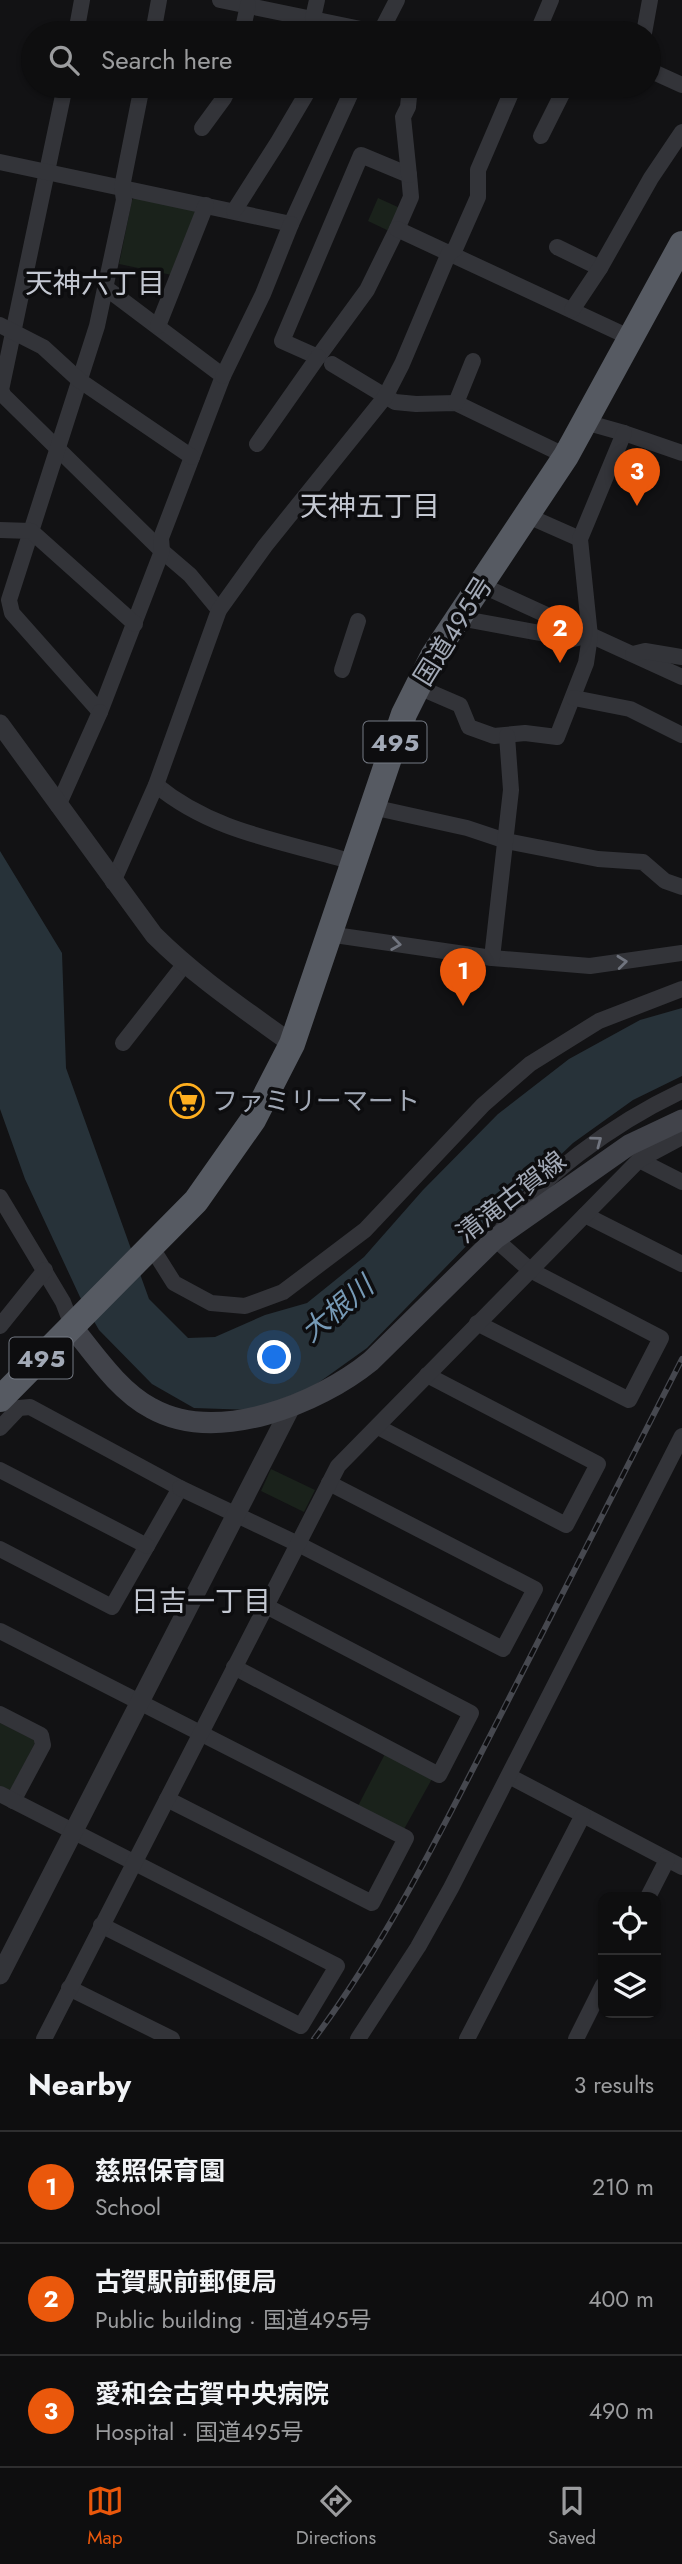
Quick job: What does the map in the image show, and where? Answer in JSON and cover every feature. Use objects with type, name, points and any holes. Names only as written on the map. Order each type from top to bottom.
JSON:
[{"type":"highway","name":"国道495号","points":[[149,1251],[196,1201],[253,1120],[292,1044],[416,686],[433,656],[566,456],[631,338],[674,274],[682,244]]},
{"type":"highway","name":"495","points":[[0,1399],[149,1251]]},
{"type":"main road","name":"清滝古賀線","points":[[77,1322],[105,1367],[134,1396],[150,1408],[166,1415],[180,1420],[229,1421],[291,1407],[349,1378],[371,1361],[495,1239],[629,1146],[682,1120]]},
{"type":"street","points":[[78,21],[82,0]]},
{"type":"street","points":[[155,21],[159,0]]},
{"type":"street","points":[[220,0],[311,21]]},
{"type":"street","points":[[317,0],[322,21]]},
{"type":"street","points":[[386,21],[397,0]]},
{"type":"street","points":[[542,21],[551,0]]},
{"type":"street","points":[[646,21],[650,0]]},
{"type":"street","points":[[241,3],[242,21]]},
{"type":"street","points":[[661,75],[682,85]]},
{"type":"street","points":[[62,98],[7,328],[1,390],[58,451],[190,575],[219,610]]},
{"type":"street","points":[[100,712],[12,613],[9,600],[58,451],[106,288],[124,200],[122,187],[140,98]]},
{"type":"street","points":[[202,128],[223,98]]},
{"type":"street","points":[[234,211],[304,98]]},
{"type":"street","points":[[58,806],[135,624],[162,551],[161,538],[223,376],[263,294],[291,224],[349,98]]},
{"type":"street","points":[[257,444],[325,361],[367,290],[397,229],[411,197],[403,117],[409,98]]},
{"type":"street","points":[[113,882],[156,785],[219,610],[265,546],[385,397],[402,364],[449,253],[455,248],[478,197],[478,170],[509,98]]},
{"type":"street","points":[[541,136],[560,98]]},
{"type":"street","points":[[572,310],[600,268],[651,178],[682,132]]},
{"type":"street","points":[[409,175],[361,155],[282,341],[325,361],[395,402],[456,403],[566,456]]},
{"type":"street","points":[[0,162],[291,224]]},
{"type":"street","points":[[158,326],[206,205]]},
{"type":"street","points":[[397,229],[631,338]]},
{"type":"street","points":[[557,247],[600,268]]},
{"type":"street","points":[[106,288],[223,376]]},
{"type":"street","points":[[7,328],[43,347],[79,380],[192,457]]},
{"type":"street","points":[[456,403],[473,361]]},
{"type":"street","points":[[585,422],[682,453]]},
{"type":"street","points":[[416,686],[460,705],[469,727],[494,736],[525,733],[557,737],[586,663],[590,636],[580,539],[624,433]]},
{"type":"street","points":[[528,516],[580,539]]},
{"type":"street","points":[[0,530],[31,531],[135,624]]},
{"type":"street","points":[[481,585],[682,677]]},
{"type":"street","points":[[459,618],[573,639],[590,636]]},
{"type":"street","points":[[342,670],[358,621]]},
{"type":"street","points":[[632,654],[645,650],[682,657]]},
{"type":"street","points":[[574,698],[630,709],[682,735]]},
{"type":"street","points":[[0,724],[154,935],[184,965],[292,1044]]},
{"type":"street","points":[[492,958],[511,790],[507,736]]},
{"type":"street","points":[[156,785],[198,813],[245,834],[353,862]]},
{"type":"street","points":[[372,807],[467,828],[506,841],[598,859],[643,862],[665,881],[682,887]]},
{"type":"street","points":[[328,934],[492,958],[590,966],[682,953]]},
{"type":"street","points":[[123,1043],[184,965]]},
{"type":"street","points":[[149,1251],[174,1283],[212,1303],[245,1306],[283,1292],[365,1230],[483,1105],[530,1064],[599,1021],[682,989]]},
{"type":"street","points":[[477,1323],[629,1400],[661,1338],[530,1270],[495,1239],[512,1213],[580,1154],[616,1127],[682,1091]]},
{"type":"street","points":[[44,2039],[338,1466],[639,1160],[682,1137]]},
{"type":"street","points":[[639,1160],[682,1182]]},
{"type":"street","points":[[0,1197],[77,1322]]},
{"type":"street","points":[[585,1214],[682,1264]]},
{"type":"street","points":[[0,1326],[45,1270]]},
{"type":"street","points":[[378,1427],[566,1525],[598,1464],[427,1375]]},
{"type":"street","points":[[0,1428],[19,1408],[30,1407],[180,1488],[298,1544],[503,1649],[535,1589],[329,1483]]},
{"type":"street","points":[[2,1966],[291,1407]]},
{"type":"street","points":[[358,2039],[418,1947],[509,1776],[682,1436]]},
{"type":"street","points":[[0,1470],[147,1546]]},
{"type":"street","points":[[0,1549],[112,1607],[180,1488]]},
{"type":"street","points":[[234,1667],[439,1775],[471,1713],[266,1606]]},
{"type":"street","points":[[0,1631],[406,1839],[372,1903],[167,1798]]},
{"type":"street","points":[[0,1714],[41,1735],[43,1745],[6,1798],[337,1966],[300,2026],[102,1925]]},
{"type":"street","points":[[509,1776],[675,1864],[652,1892]]},
{"type":"street","points":[[467,2039],[583,1815]]},
{"type":"street","points":[[69,1988],[172,2039]]},
{"type":"street","points":[[576,2039],[598,1995]]},
{"type":"shaded area","points":[[135,197],[194,208],[197,214],[172,275],[119,264],[132,200]]},
{"type":"shaded area","points":[[378,198],[400,208],[389,231],[368,221]]},
{"type":"shaded area","points":[[271,1469],[315,1490],[304,1512],[261,1491]]},
{"type":"shaded area","points":[[0,1723],[36,1741],[8,1795],[0,1790]]},
{"type":"shaded area","points":[[386,1752],[433,1777],[403,1831],[358,1806]]},
{"type":"water","name":"大根川","points":[[0,851],[62,953],[66,1068],[149,1299],[188,1338],[215,1337],[265,1315],[307,1303],[364,1257],[423,1190],[498,1114],[569,1059],[640,1020],[682,1008],[682,1076],[633,1100],[573,1143],[477,1235],[367,1348],[311,1388],[253,1410],[194,1408],[152,1384],[99,1330],[80,1297],[25,1179],[0,1109]]},
{"type":"railway","points":[[314,2039],[364,1966],[431,1850],[682,1359]]},
{"type":"place","name":"愛和会古賀中央病院","points":[[637,506]]},
{"type":"place","name":"古賀駅前郵便局","points":[[560,663]]},
{"type":"place","name":"慈照保育園","points":[[463,1006]]},
{"type":"place","name":"ファミリーマート","points":[[187,1101]]},
{"type":"district","name":"天神六丁目","points":[[95,283]]},
{"type":"district","name":"天神五丁目","points":[[370,506]]},
{"type":"district","name":"日吉一丁目","points":[[201,1601]]}]
